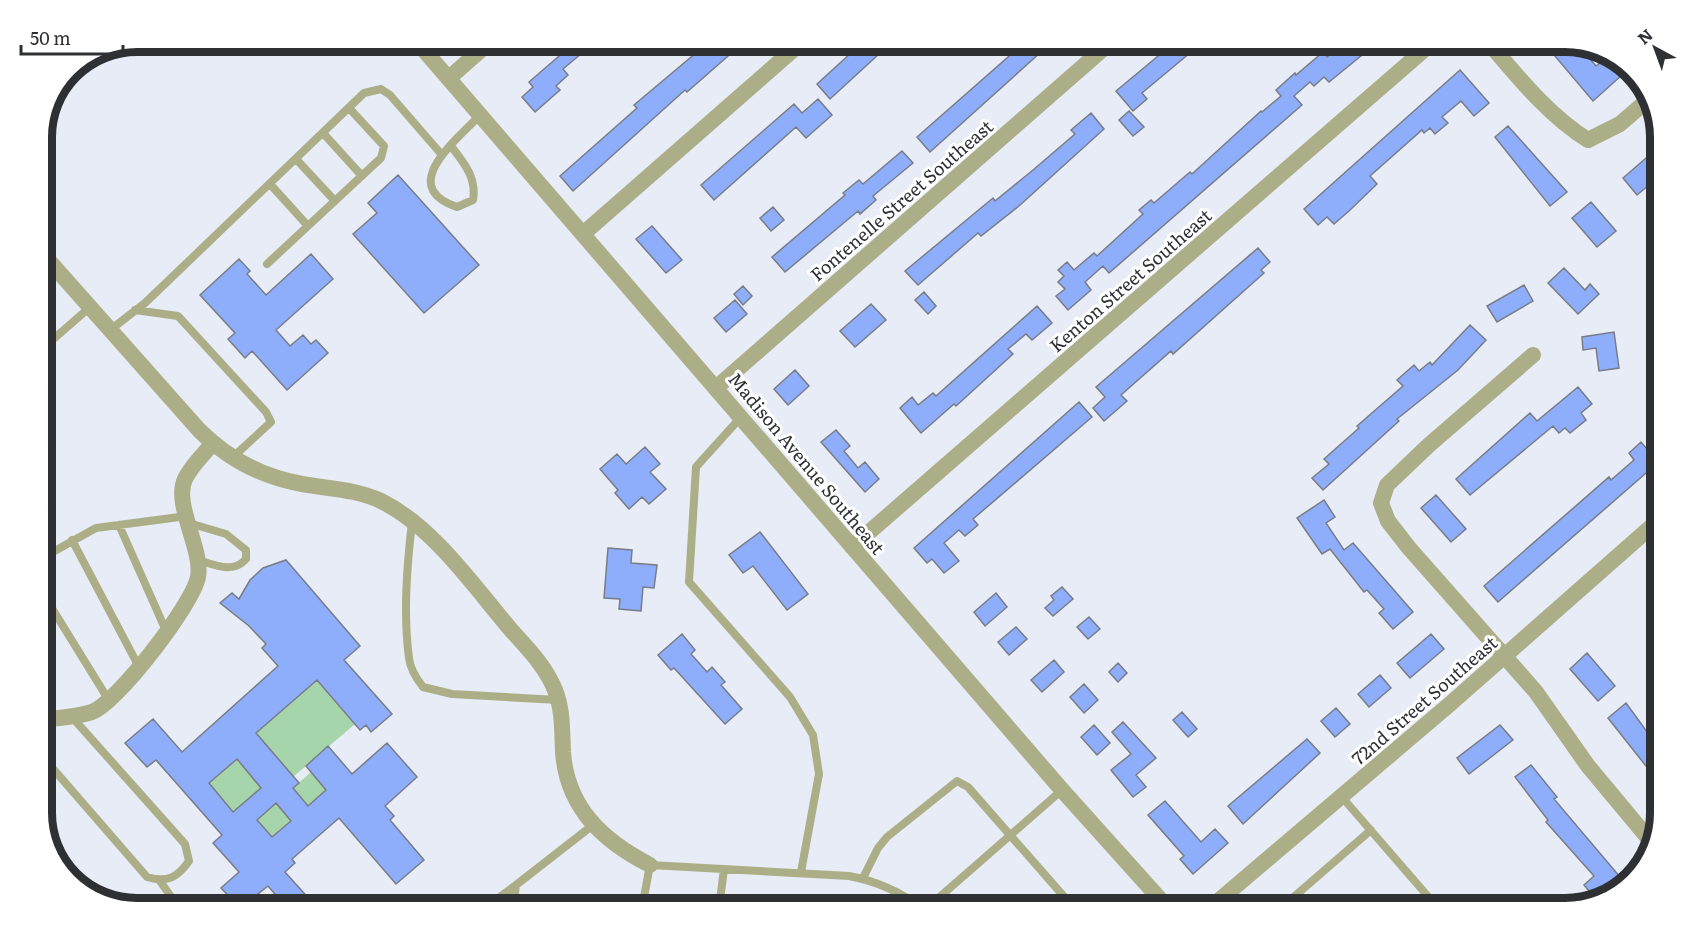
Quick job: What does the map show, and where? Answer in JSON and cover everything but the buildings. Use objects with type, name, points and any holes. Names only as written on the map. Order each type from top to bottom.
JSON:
[{"type":"street","name":"Madison Avenue Southeast","points":[[426,52],[1062,790],[1159,898]]},
{"type":"street","points":[[449,78],[479,52]]},
{"type":"street","points":[[584,233],[791,52]]},
{"type":"street","name":"Fontenelle Street Southeast","points":[[717,387],[1100,52]]},
{"type":"street","name":"Kenton Street Southeast","points":[[852,547],[1421,52]]},
{"type":"street","points":[[1497,52],[1550,110],[1570,129],[1588,140],[1620,124],[1643,104]]},
{"type":"street","points":[[53,266],[213,443],[233,457],[273,477],[370,496],[412,520],[432,539],[537,660],[551,681],[558,700],[568,780],[578,803],[592,825],[621,849],[650,865]]},
{"type":"street","points":[[1533,355],[1429,445],[1388,485],[1381,503],[1388,521],[1409,548],[1536,692],[1588,766],[1647,837]]},
{"type":"street","points":[[53,718],[93,711],[139,667],[167,633],[198,579],[198,560],[183,496],[184,482],[213,443]]},
{"type":"street","name":"72nd Street Southeast","points":[[1222,898],[1650,528]]},
{"type":"lane","points":[[110,330],[145,303],[364,93],[381,89],[390,95],[442,155]]},
{"type":"lane","points":[[267,264],[381,158],[384,146],[349,108]]},
{"type":"lane","points":[[451,146],[472,179],[473,200],[457,207],[441,201],[431,189],[429,176],[442,155],[481,114]]},
{"type":"lane","points":[[323,133],[362,176]]},
{"type":"lane","points":[[296,159],[335,201]]},
{"type":"lane","points":[[270,184],[308,226]]},
{"type":"lane","points":[[53,339],[89,308]]},
{"type":"lane","points":[[134,310],[178,316],[266,412],[271,422],[233,457]]},
{"type":"lane","points":[[742,417],[696,467],[689,582],[790,698],[813,735],[819,774],[801,873]]},
{"type":"lane","points":[[53,551],[96,528],[188,519],[226,534],[246,550],[246,559],[235,567],[221,567],[198,560]]},
{"type":"lane","points":[[412,520],[406,567],[409,659],[413,674],[423,687],[452,694],[558,700]]},
{"type":"lane","points":[[119,525],[167,633]]},
{"type":"lane","points":[[72,540],[139,667]]},
{"type":"lane","points":[[53,610],[108,699]]},
{"type":"lane","points":[[53,769],[147,877],[159,881],[172,879],[189,861],[185,844],[71,715]]},
{"type":"lane","points":[[863,878],[882,842],[953,782],[962,783],[968,787],[1065,898]]},
{"type":"lane","points":[[938,898],[1062,790]]},
{"type":"lane","points":[[1341,796],[1429,898]]},
{"type":"lane","points":[[498,898],[592,825]]},
{"type":"lane","points":[[1293,898],[1371,830]]},
{"type":"lane","points":[[644,898],[650,865],[863,878],[906,898]]},
{"type":"lane","points":[[720,898],[724,869]]},
{"type":"lane","points":[[159,881],[172,898]]},
{"type":"lane","points":[[514,898],[516,885]]},
{"type":"green space","points":[[317,680],[355,724],[293,777],[256,733]]},
{"type":"green space","points":[[237,759],[261,788],[233,812],[209,783]]},
{"type":"green space","points":[[311,772],[326,790],[308,806],[293,788]]},
{"type":"green space","points":[[276,803],[291,821],[272,837],[257,820]]}]
